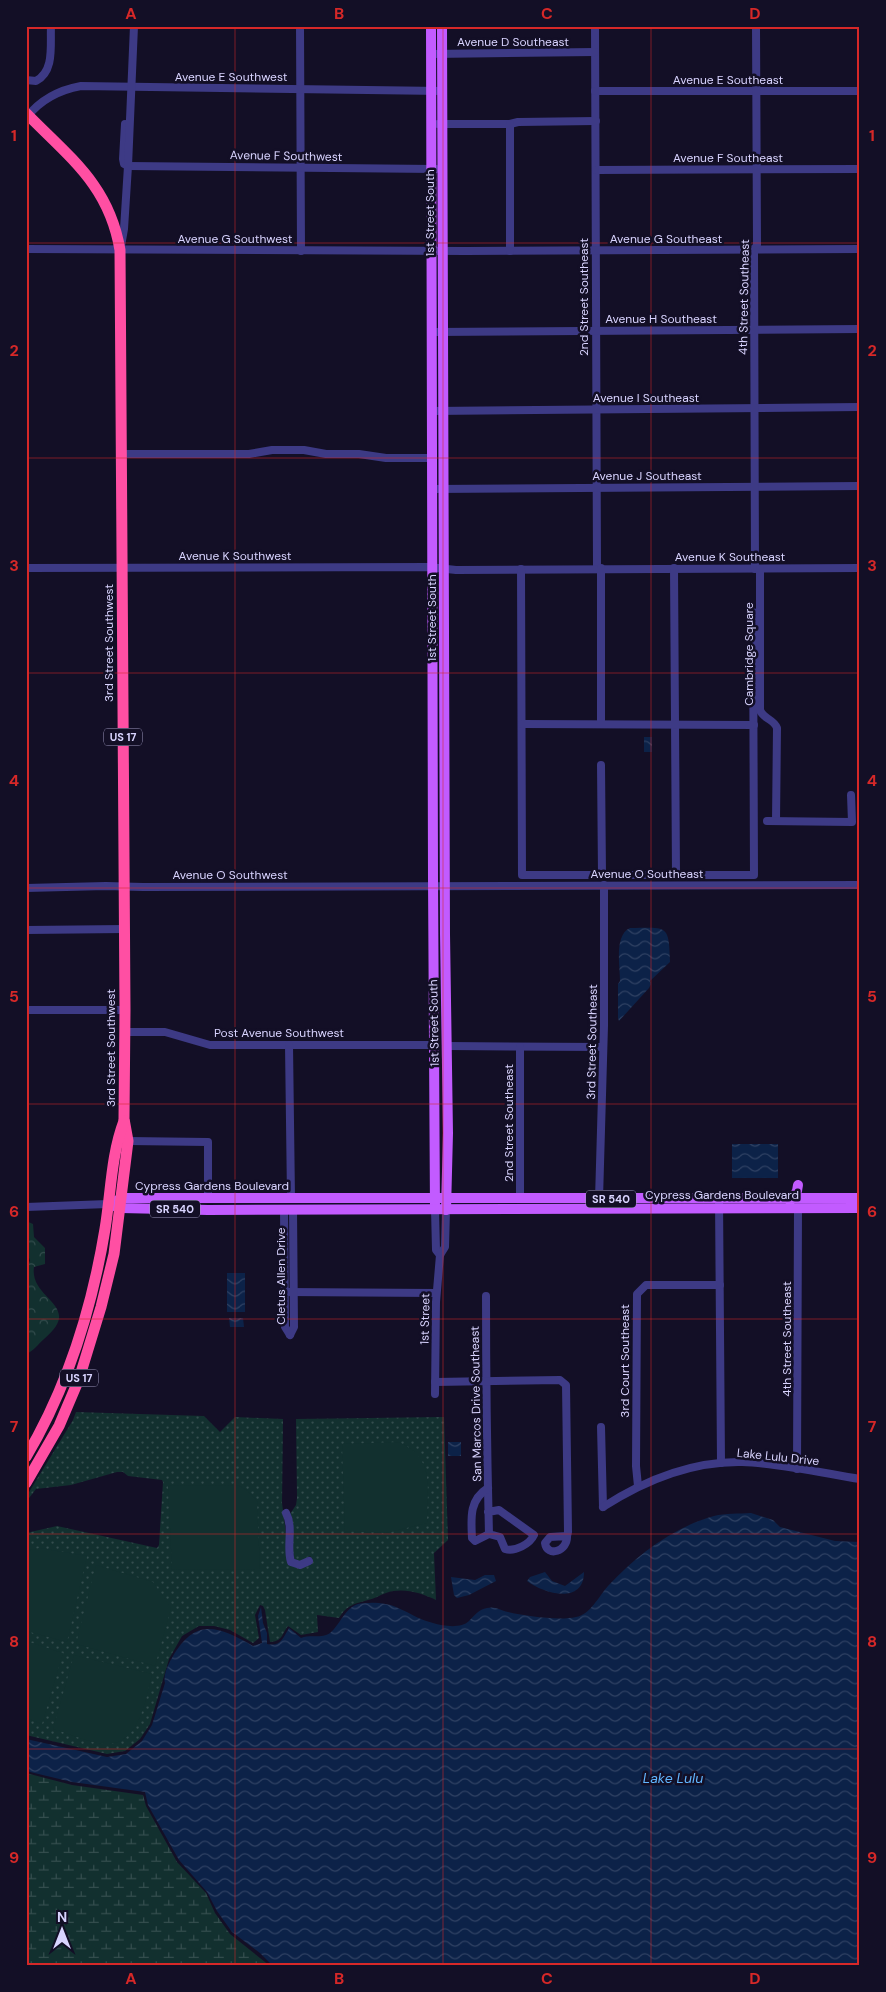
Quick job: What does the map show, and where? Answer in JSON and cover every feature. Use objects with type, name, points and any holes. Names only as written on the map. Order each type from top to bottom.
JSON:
[{"type":"highway","name":"US 17","points":[[27,116],[97,186],[111,214],[120,250]]},
{"type":"highway","name":"3rd Street Southwest","points":[[120,250],[125,930],[124,1119],[128,1141],[122,1203]]},
{"type":"highway","name":"3rd Street Southwest","points":[[108,1204],[116,1140],[124,1119]]},
{"type":"highway","name":"US 17","points":[[26,1483],[59,1426],[86,1358],[108,1280],[122,1203]]},
{"type":"highway","name":"US 17","points":[[26,1457],[58,1396],[74,1350],[99,1260],[108,1204]]},
{"type":"main road","name":"1st Street South","points":[[432,26],[437,54],[438,331],[438,488],[434,567],[433,887],[435,1045],[441,1198]]},
{"type":"main road","name":"1st Street South","points":[[437,54],[442,26]]},
{"type":"main road","name":"1st Street South","points":[[438,411],[433,458],[438,488],[444,569],[448,1146],[440,1210]]},
{"type":"main road","points":[[434,924],[440,947],[446,953]]},
{"type":"main road","points":[[796,1203],[798,1185]]},
{"type":"main road","name":"Cypress Gardens Boulevard","points":[[108,1204],[208,1198],[441,1198],[522,1204]]},
{"type":"main road","name":"Cypress Gardens Boulevard","points":[[122,1203],[288,1209],[440,1210],[522,1204],[796,1203],[830,1198],[860,1198]]},
{"type":"main road","name":"Cypress Gardens Boulevard","points":[[558,1204],[599,1199],[719,1203],[760,1208],[788,1202],[860,1208]]},
{"type":"street","points":[[26,80],[36,80],[45,74],[49,66],[51,26]]},
{"type":"street","name":"3rd Street Southwest","points":[[120,250],[124,229],[128,166],[134,26]]},
{"type":"street","points":[[300,26],[301,251]]},
{"type":"street","name":"2nd Street Southeast","points":[[595,26],[596,488],[599,568]]},
{"type":"street","name":"4th Street Southeast","points":[[756,26],[757,245],[754,250],[754,329],[755,487],[758,569]]},
{"type":"street","name":"Avenue D Southeast","points":[[437,54],[595,52]]},
{"type":"street","name":"Avenue E Southwest","points":[[27,116],[50,96],[81,86],[437,91]]},
{"type":"street","name":"Avenue E Southeast","points":[[596,91],[860,91]]},
{"type":"street","points":[[437,124],[596,121]]},
{"type":"street","points":[[510,124],[510,251]]},
{"type":"street","name":"Avenue F Southwest","points":[[128,166],[437,169]]},
{"type":"street","name":"Avenue F Southeast","points":[[596,170],[860,169]]},
{"type":"street","name":"Avenue G Southwest","points":[[26,249],[437,251]]},
{"type":"street","name":"Avenue G Southeast","points":[[437,251],[860,249]]},
{"type":"street","name":"Avenue H Southeast","points":[[438,331],[860,329]]},
{"type":"street","name":"Avenue I Southeast","points":[[438,411],[860,407]]},
{"type":"street","points":[[121,454],[249,454],[272,450],[304,450],[326,454],[359,454],[386,458],[433,458]]},
{"type":"street","name":"Avenue J Southeast","points":[[438,488],[860,486]]},
{"type":"street","name":"Avenue K Southwest","points":[[26,568],[434,567],[444,569]]},
{"type":"street","points":[[599,568],[601,724]]},
{"type":"street","points":[[674,568],[676,875]]},
{"type":"street","name":"Avenue K Southeast","points":[[444,569],[860,568]]},
{"type":"street","points":[[521,569],[522,874],[754,875],[753,612]]},
{"type":"street","name":"Cambridge Square","points":[[758,569],[760,710],[763,716],[774,722],[777,728],[776,821]]},
{"type":"street","points":[[522,724],[754,725]]},
{"type":"street","points":[[602,765],[602,875]]},
{"type":"street","points":[[767,821],[852,822],[851,795]]},
{"type":"street","name":"3rd Street Southeast","points":[[599,1199],[603,1047],[604,885]]},
{"type":"street","name":"Avenue O Southeast","points":[[433,887],[860,885]]},
{"type":"street","name":"Avenue O Southwest","points":[[26,888],[433,887]]},
{"type":"street","points":[[26,930],[125,930]]},
{"type":"street","points":[[26,1010],[125,1010]]},
{"type":"street","name":"Post Avenue Southwest","points":[[125,1032],[165,1032],[210,1045],[435,1045]]},
{"type":"street","points":[[289,1045],[291,1198]]},
{"type":"street","points":[[447,1046],[603,1047]]},
{"type":"street","name":"2nd Street Southeast","points":[[520,1047],[522,1204]]},
{"type":"street","points":[[128,1141],[208,1142],[208,1198]]},
{"type":"street","points":[[719,1203],[721,1463]]},
{"type":"street","name":"4th Street Southeast","points":[[796,1203],[797,1470]]},
{"type":"street","points":[[26,1207],[108,1204]]},
{"type":"street","name":"Cletus Allen Drive","points":[[288,1209],[294,1327],[290,1335],[285,1327],[284,1292],[288,1209]]},
{"type":"street","name":"1st Street","points":[[440,1210],[445,1247],[440,1255],[436,1293],[435,1387],[486,1381]]},
{"type":"street","name":"3rd Court Southeast","points":[[638,1486],[636,1466],[637,1294],[646,1285],[720,1285]]},
{"type":"street","points":[[284,1292],[436,1293]]},
{"type":"street","name":"San Marcos Drive Southeast","points":[[486,1296],[489,1534]]},
{"type":"street","points":[[486,1381],[560,1380],[566,1385],[567,1536]]},
{"type":"street","name":"Lake Lulu Drive","points":[[601,1427],[603,1507],[638,1486],[658,1477],[686,1469],[721,1463],[744,1462],[860,1478]]},
{"type":"street","points":[[488,1488],[482,1492],[472,1507],[472,1538],[475,1541],[489,1534],[500,1537],[505,1549],[510,1550],[532,1540],[534,1535],[499,1510],[488,1512]]},
{"type":"street","points":[[286,1514],[290,1521],[289,1554],[291,1562],[300,1565],[309,1561]]},
{"type":"green space","points":[[26,1221],[33,1224],[34,1237],[45,1248],[45,1264],[34,1267],[35,1278],[39,1287],[58,1310],[59,1318],[55,1327],[34,1349],[26,1354],[26,1265],[30,1261],[26,1248]]},
{"type":"green space","points":[[76,1412],[204,1416],[220,1432],[235,1417],[283,1419],[282,1503],[290,1564],[299,1567],[313,1561],[310,1556],[303,1561],[295,1561],[293,1555],[293,1525],[290,1514],[296,1505],[297,1498],[296,1419],[444,1417],[448,1540],[434,1553],[436,1600],[412,1592],[392,1591],[351,1606],[339,1618],[317,1615],[318,1632],[301,1635],[288,1626],[280,1639],[270,1642],[265,1610],[260,1605],[255,1615],[259,1638],[253,1643],[230,1630],[214,1626],[199,1626],[182,1636],[169,1659],[150,1724],[140,1739],[125,1751],[107,1754],[26,1735],[26,1533],[57,1526],[157,1548],[159,1545],[162,1480],[128,1476],[123,1472],[117,1472],[71,1485],[36,1489],[26,1502],[26,1497]]},
{"type":"green space","points":[[398,1442],[419,1456],[424,1465],[428,1486],[427,1523],[386,1533],[345,1531],[342,1444]]},
{"type":"green space","points":[[238,1485],[248,1491],[257,1501],[260,1569],[172,1570],[168,1486]]},
{"type":"green space","points":[[40,1548],[87,1556],[67,1642],[26,1631],[26,1551]]},
{"type":"green space","points":[[96,1565],[153,1582],[171,1608],[155,1666],[76,1644]]},
{"type":"green space","points":[[26,1641],[63,1653],[42,1724],[26,1718]]},
{"type":"green space","points":[[74,1655],[152,1674],[144,1707],[133,1729],[126,1737],[117,1742],[106,1744],[53,1729]]},
{"type":"green space","points":[[26,1773],[72,1785],[143,1795],[146,1806],[177,1862],[206,1893],[215,1913],[230,1934],[270,1966],[26,1966]]},
{"type":"water","points":[[644,737],[652,737],[652,752],[644,752]]},
{"type":"water","points":[[630,928],[659,928],[664,930],[669,940],[670,962],[650,981],[649,988],[619,1021],[619,951],[622,937]]},
{"type":"water","points":[[732,1144],[778,1144],[778,1178],[732,1178]]},
{"type":"water","points":[[227,1273],[245,1273],[245,1312],[227,1312]]},
{"type":"water","points":[[229,1318],[243,1318],[244,1327],[230,1327]]},
{"type":"water","points":[[448,1442],[461,1442],[461,1456],[448,1456]]},
{"type":"water","name":"Lake Lulu","points":[[751,1513],[773,1520],[780,1527],[835,1541],[860,1542],[860,1966],[273,1966],[260,1953],[232,1932],[217,1911],[207,1892],[179,1860],[148,1805],[145,1792],[72,1782],[26,1771],[26,1739],[107,1757],[126,1754],[142,1741],[152,1725],[165,1683],[166,1670],[170,1661],[189,1636],[208,1629],[229,1634],[253,1646],[262,1643],[258,1616],[261,1607],[263,1623],[267,1633],[267,1644],[272,1645],[281,1641],[289,1628],[301,1638],[327,1635],[334,1630],[353,1606],[362,1603],[388,1604],[424,1620],[452,1626],[466,1624],[479,1611],[490,1608],[542,1618],[576,1617],[586,1613],[608,1586],[631,1564],[670,1535],[684,1527],[714,1516]]},
{"type":"water","points":[[545,1572],[552,1581],[565,1586],[584,1572],[582,1582],[577,1589],[570,1593],[562,1594],[543,1590],[527,1581],[530,1577]]},
{"type":"water","points":[[485,1575],[494,1575],[496,1581],[469,1595],[457,1598],[454,1595],[451,1577],[475,1580]]}]
